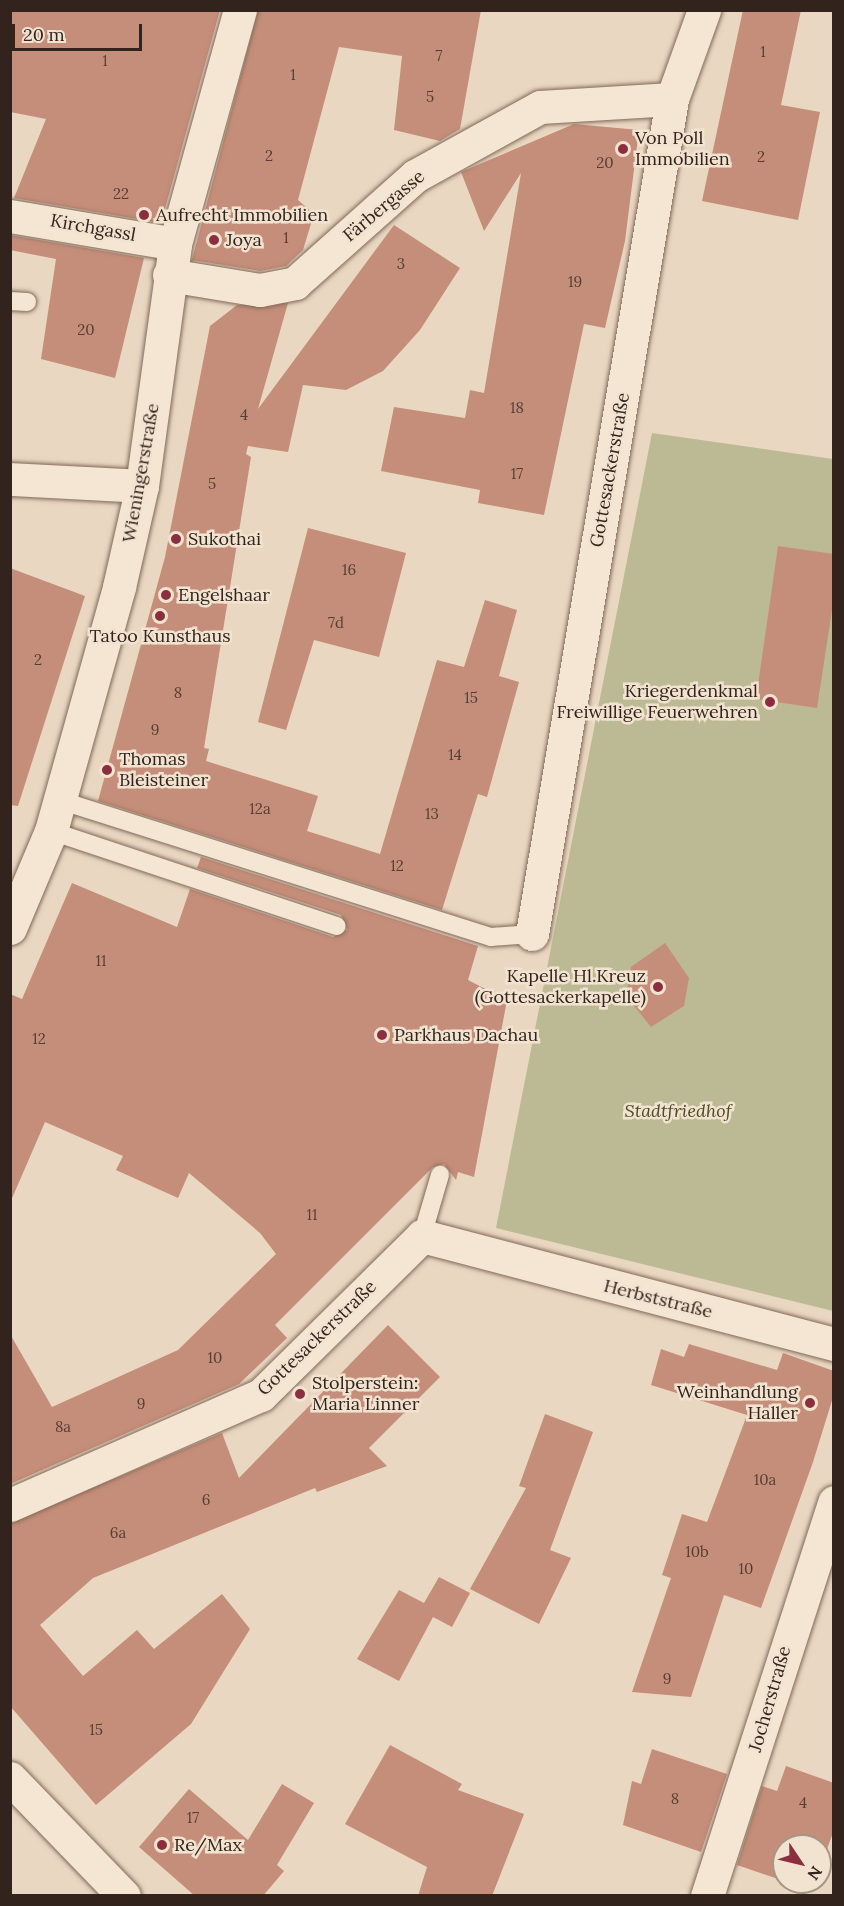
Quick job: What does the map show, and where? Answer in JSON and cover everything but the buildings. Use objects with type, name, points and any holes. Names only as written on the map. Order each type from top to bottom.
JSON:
[{"type":"street","name":"Wieningerstraße","points":[[10,928],[51,831],[142,486],[172,259],[240,10]]},
{"type":"street","name":"Gottesackerstraße","points":[[532,934],[672,99],[704,10]]},
{"type":"street","name":"Färbergasse","points":[[172,259],[260,290],[295,282],[416,176],[540,107],[672,99]]},
{"type":"street","name":"Kirchgassl","points":[[10,216],[172,259]]},
{"type":"street","points":[[10,479],[142,486]]},
{"type":"street","name":"Gottesackerstraße","points":[[10,1505],[261,1395],[422,1236]]},
{"type":"street","name":"Herbststraße","points":[[422,1236],[834,1344]]},
{"type":"street","name":"Jocherstraße","points":[[707,1896],[834,1502]]},
{"type":"street","points":[[10,1778],[123,1896]]},
{"type":"lane","points":[[59,800],[490,937],[532,934]]},
{"type":"lane","points":[[51,831],[264,905],[337,926]]},
{"type":"lane","points":[[422,1236],[440,1175]]},
{"type":"green space","name":"Stadtfriedhof","points":[[652,433],[833,459],[833,1311],[496,1228]]},
{"type":"place","name":"Von Poll Immobilien","points":[[623,149]]},
{"type":"place","name":"Aufrecht Immobilien","points":[[144,215]]},
{"type":"place","name":"Joya","points":[[214,240]]},
{"type":"place","name":"Sukothai","points":[[176,539]]},
{"type":"place","name":"Engelshaar","points":[[166,595]]},
{"type":"place","name":"Tatoo Kunsthaus","points":[[160,616]]},
{"type":"place","name":"Kriegerdenkmal Freiwillige Feuerwehren","points":[[770,702]]},
{"type":"place","name":"Thomas Bleisteiner","points":[[107,770]]},
{"type":"place","name":"Kapelle Hl.Kreuz (Gottesackerkapelle)","points":[[658,987]]},
{"type":"place","name":"Parkhaus Dachau","points":[[382,1035]]},
{"type":"place","name":"Stolperstein: Maria Linner","points":[[300,1394]]},
{"type":"place","name":"Weinhandlung Haller","points":[[810,1403]]},
{"type":"place","name":"Re/Max","points":[[162,1845]]}]
